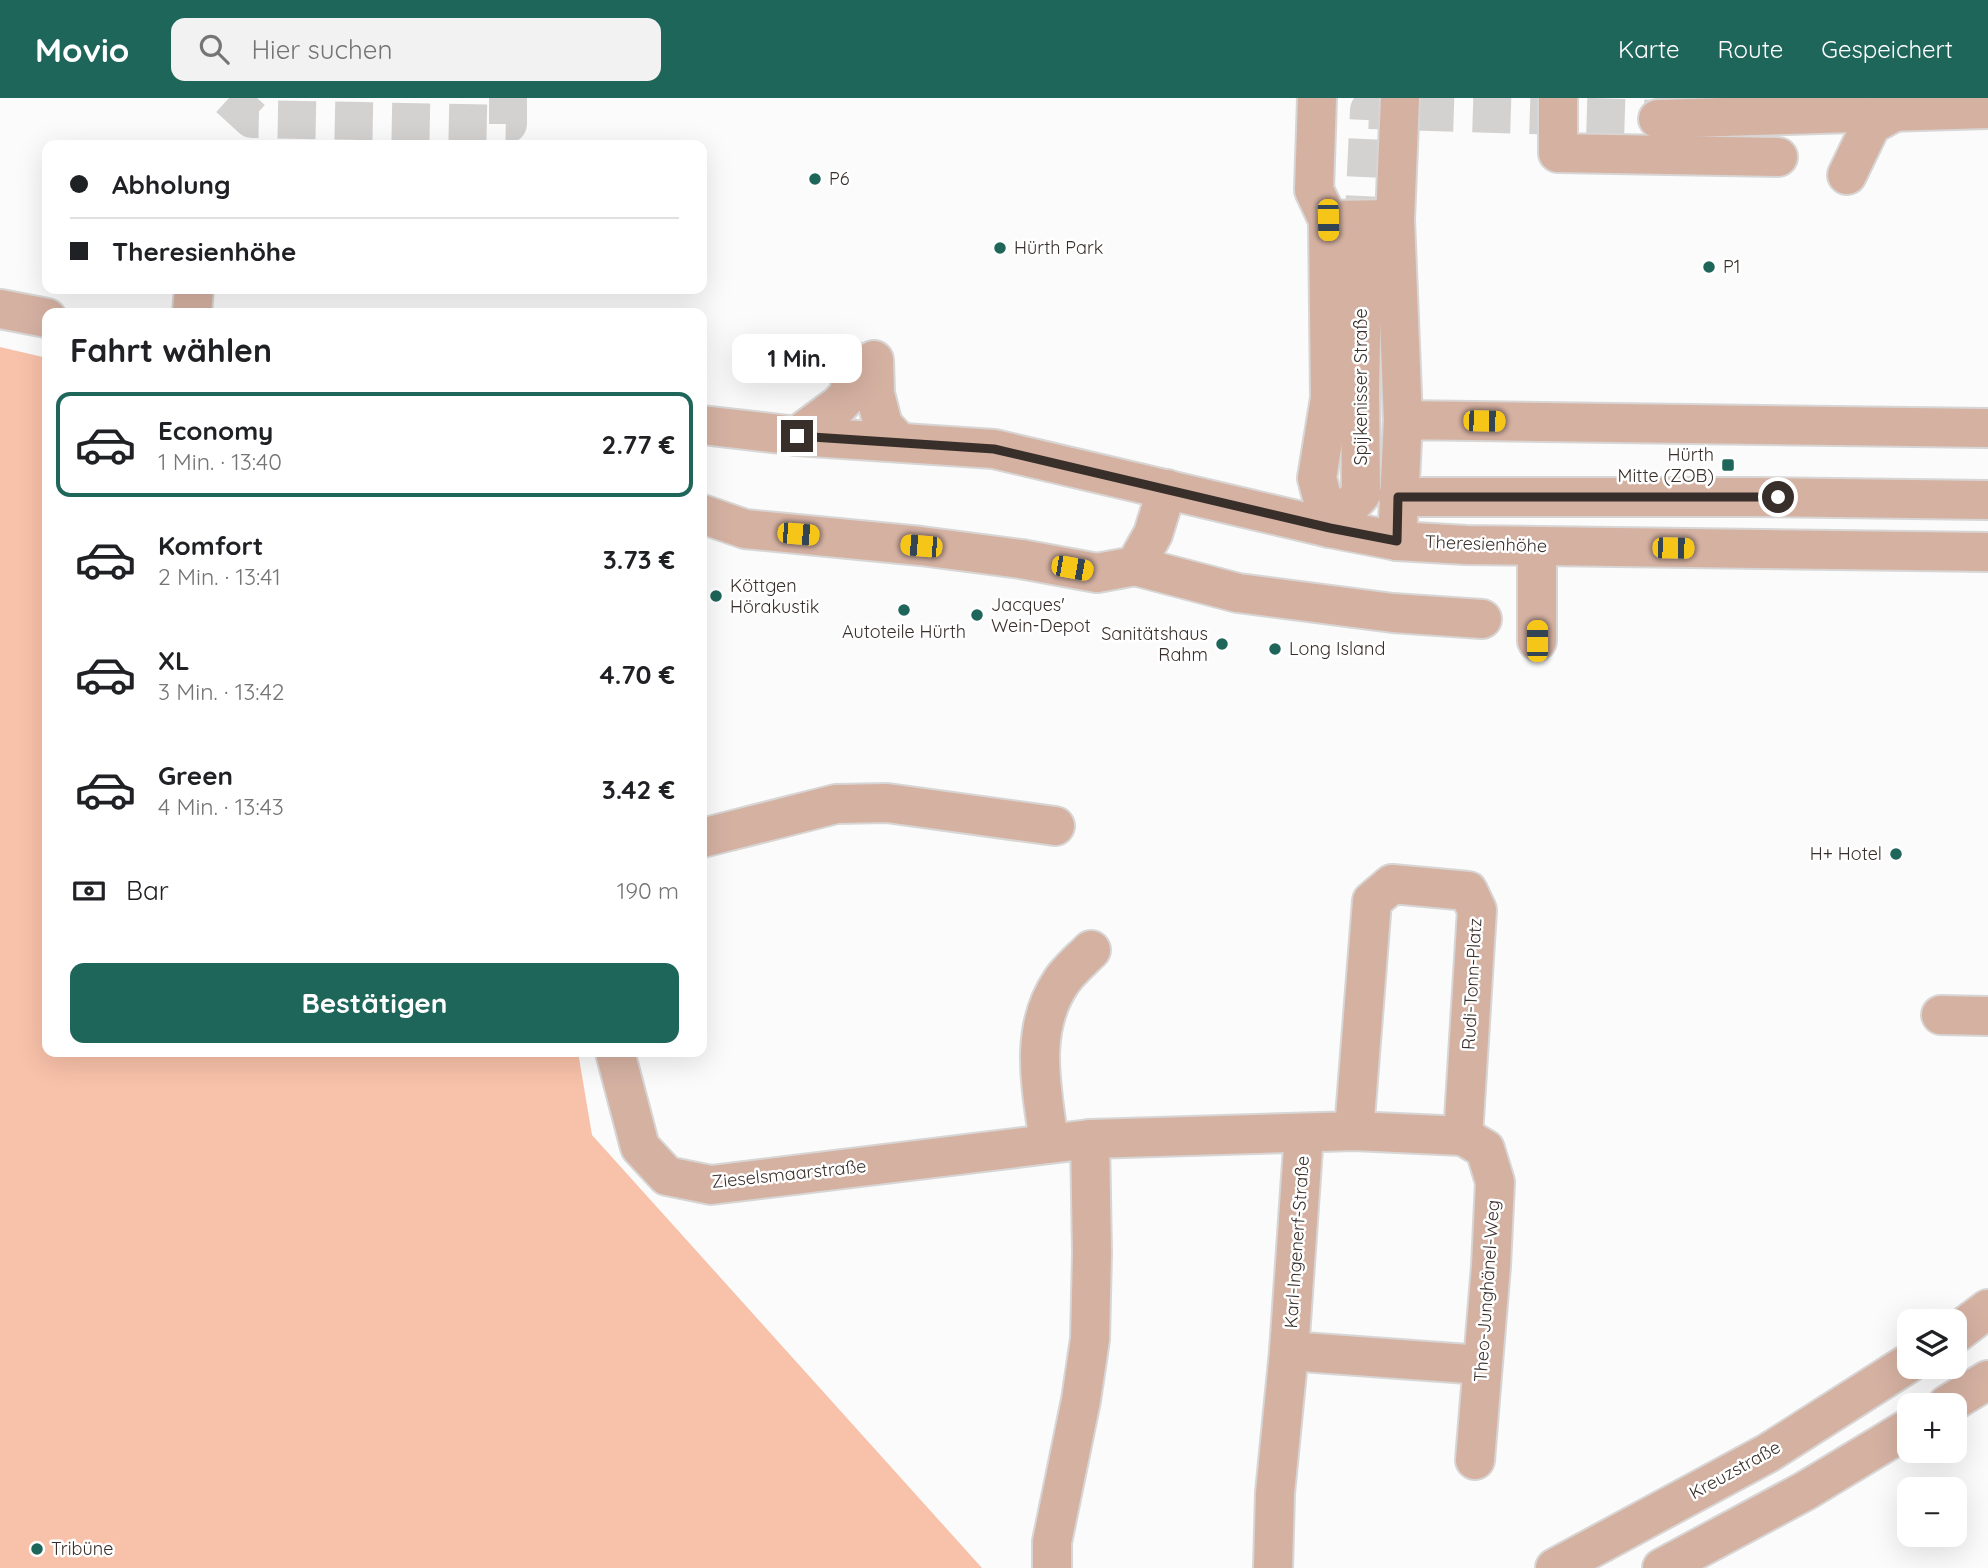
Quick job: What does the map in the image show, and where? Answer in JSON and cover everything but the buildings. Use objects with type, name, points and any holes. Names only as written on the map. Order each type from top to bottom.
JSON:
[{"type":"street","points":[[1317,98],[1314,190],[1328,220],[1330,398],[1317,478],[1330,528]]},
{"type":"street","points":[[1397,541],[1402,420],[1379,226],[1400,98]]},
{"type":"street","points":[[1558,98],[1558,153],[1778,157]]},
{"type":"street","points":[[1658,119],[1988,109]]},
{"type":"street","points":[[1847,175],[1871,125],[1898,110]]},
{"type":"street","points":[[1328,220],[1379,226]]},
{"type":"street","name":"Spijkenisser Straße","points":[[1330,528],[1361,494],[1360,391],[1379,226]]},
{"type":"street","points":[[0,309],[42,317]]},
{"type":"street","points":[[797,436],[838,405],[849,393],[863,360],[883,425],[898,442]]},
{"type":"street","points":[[1402,420],[1988,428]]},
{"type":"street","name":"Theresienhöhe","points":[[707,426],[797,436],[994,449],[1330,528],[1397,541],[1537,546],[1988,552]]},
{"type":"street","points":[[1135,566],[1153,534],[1167,489]]},
{"type":"street","points":[[1398,497],[1988,500]]},
{"type":"street","points":[[707,516],[745,529],[921,546],[1021,559],[1097,573],[1135,566],[1238,593],[1393,613],[1482,619]]},
{"type":"street","points":[[1537,546],[1537,641]]},
{"type":"street","points":[[707,837],[836,804],[887,803],[1055,826]]},
{"type":"street","name":"Rudi-Tonn-Platz","points":[[1354,1131],[1372,901],[1392,884],[1468,891],[1477,910],[1463,1136]]},
{"type":"street","points":[[1049,1143],[1040,1065],[1041,1026],[1061,982],[1091,950]]},
{"type":"street","points":[[1941,1015],[1988,1016]]},
{"type":"street","name":"Zieselsmaarstraße","points":[[616,1057],[640,1147],[667,1176],[710,1185],[1090,1139]]},
{"type":"street","points":[[1052,1568],[1052,1542],[1081,1400],[1090,1339],[1090,1139],[1354,1131],[1463,1136]]},
{"type":"street","name":"Karl-Ingenerf-Straße","points":[[1273,1568],[1275,1493],[1289,1351],[1304,1133]]},
{"type":"street","name":"Theo-Junghänel-Weg","points":[[1463,1136],[1485,1149],[1495,1182],[1475,1460]]},
{"type":"street","points":[[1967,1325],[1988,1309]]},
{"type":"street","name":"Karl-Ingenerf-Straße","points":[[1289,1351],[1482,1364]]},
{"type":"street","name":"Kreuzstraße","points":[[1555,1568],[1768,1453],[1897,1371]]},
{"type":"street","points":[[1967,1393],[1988,1380]]},
{"type":"street","points":[[1662,1568],[1805,1491],[1897,1435]]},
{"type":"shaded area","points":[[0,347],[42,357],[42,1057],[579,1057],[592,1135],[982,1568],[0,1568]]},
{"type":"tunnel","points":[[229,98],[252,119],[508,124],[508,98]]},
{"type":"tunnel","points":[[1363,234],[1369,110],[1658,119]]},
{"type":"place","name":"P6","points":[[815,179]]},
{"type":"place","name":"Hürth Park","points":[[1000,248]]},
{"type":"place","name":"P1","points":[[1709,267]]},
{"type":"place","name":"Hürth Mitte (ZOB)","points":[[1728,465]]},
{"type":"place","name":"Köttgen Hörakustik","points":[[716,596]]},
{"type":"place","name":"Autoteile Hürth","points":[[904,610]]},
{"type":"place","name":"Jacques' Wein-Depot","points":[[977,615]]},
{"type":"place","name":"Sanitätshaus Rahm","points":[[1222,644]]},
{"type":"place","name":"Long Island","points":[[1275,649]]},
{"type":"place","name":"H+ Hotel","points":[[1896,854]]},
{"type":"place","name":"Tribüne","points":[[37,1549]]},
{"type":"route","points":[[797,436],[994,449],[1330,528],[1397,541],[1398,497],[1778,497]]}]
